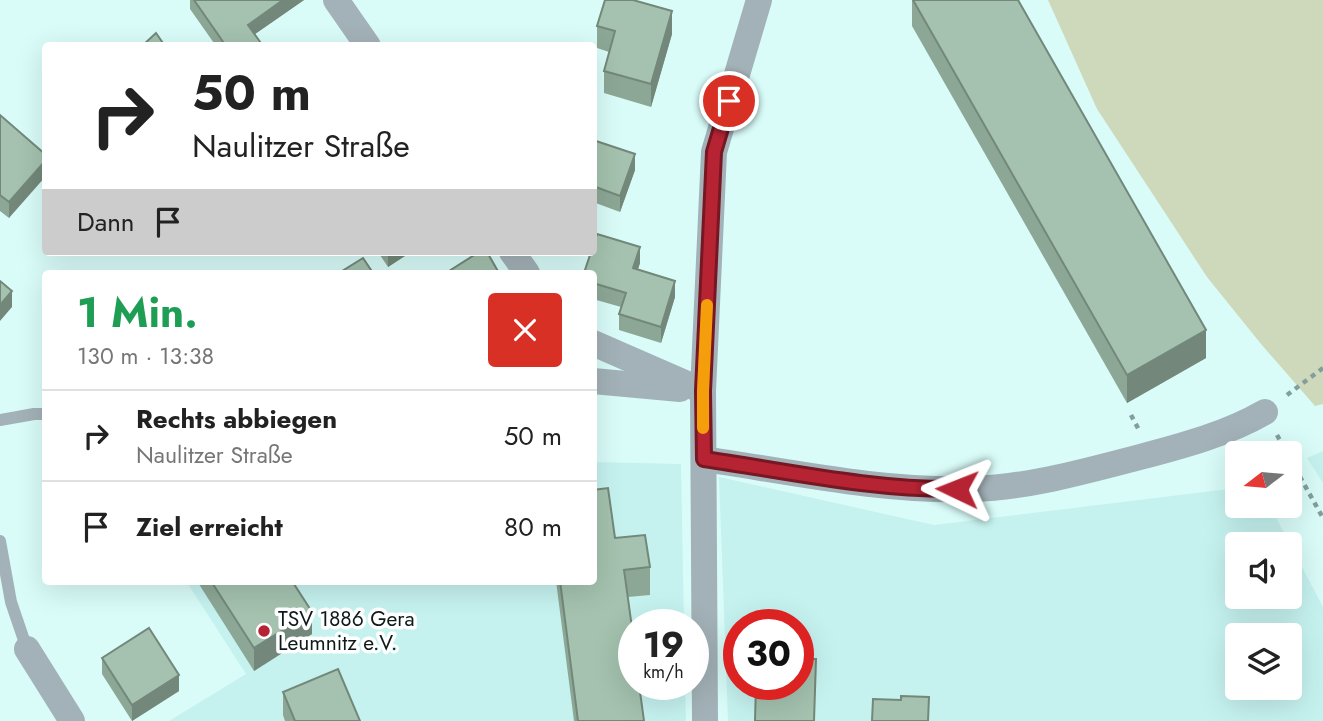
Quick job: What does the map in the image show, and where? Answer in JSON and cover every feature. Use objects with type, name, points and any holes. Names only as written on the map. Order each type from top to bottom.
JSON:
[{"type":"street","points":[[337,0],[365,42]]},
{"type":"street","points":[[705,721],[703,391],[714,152],[759,0]]},
{"type":"street","points":[[597,345],[703,391]]},
{"type":"street","points":[[597,381],[703,391]]},
{"type":"street","points":[[704,459],[894,486],[976,489],[1069,476],[1213,436],[1265,412]]},
{"type":"street","points":[[27,649],[72,721]]},
{"type":"lane","points":[[0,420],[42,415]]},
{"type":"lane","points":[[0,541],[12,602],[27,649]]},
{"type":"path","points":[[1265,412],[1323,368]]},
{"type":"path","points":[[1302,480],[1323,518]]},
{"type":"shaded area","points":[[1323,451],[1323,483],[1307,458]]},
{"type":"shaded area","points":[[597,462],[681,464],[684,609],[618,609],[618,700],[685,700],[686,721],[169,721],[246,674],[189,585],[597,585]]},
{"type":"shaded area","points":[[719,477],[934,525],[1225,489],[1225,518],[1276,518],[1284,532],[1225,532],[1225,609],[1302,609],[1302,567],[1323,607],[1323,721],[728,721],[727,700],[814,700],[814,609],[724,609]]},
{"type":"green space","points":[[1048,0],[1323,0],[1323,404],[1315,406],[1207,277],[1097,109]]},
{"type":"building","points":[[194,0],[283,0],[248,25],[260,42],[223,42]]},
{"type":"building","points":[[605,0],[633,0],[672,11],[651,84],[604,71],[615,31],[597,26]]},
{"type":"building","points":[[913,0],[1018,0],[1206,330],[1127,375]]},
{"type":"building","points":[[156,33],[162,42],[146,42]]},
{"type":"building","points":[[0,115],[42,152],[42,165],[9,202],[0,195]]},
{"type":"building","points":[[597,141],[635,154],[620,196],[597,187]]},
{"type":"building","points":[[597,234],[640,247],[633,268],[675,281],[661,327],[619,314],[626,293],[597,284],[597,270],[585,270],[590,256],[597,256]]},
{"type":"building","points":[[473,256],[489,256],[497,270],[451,270]]},
{"type":"building","points":[[363,258],[371,270],[344,270]]},
{"type":"building","points":[[0,281],[12,291],[0,305]]},
{"type":"building","points":[[608,488],[615,538],[645,535],[650,567],[624,570],[629,609],[618,609],[618,700],[641,700],[644,721],[578,721],[561,585],[597,585],[597,489]]},
{"type":"building","points":[[214,585],[295,585],[312,612],[254,648]]},
{"type":"building","points":[[149,628],[179,675],[132,705],[102,658]]},
{"type":"building","points":[[816,659],[814,721],[755,721],[756,700],[814,700]]},
{"type":"building","points":[[338,669],[360,721],[295,721],[283,692]]},
{"type":"building","points":[[901,696],[929,697],[928,721],[872,721],[873,699],[901,700]]},
{"type":"slow traffic","points":[[703,428],[707,305]]},
{"type":"place","name":"TSV 1886 Gera Leumnitz e.V.","points":[[264,631]]},
{"type":"route","points":[[729,101],[714,152],[703,391],[704,459],[894,486],[957,489]]}]
